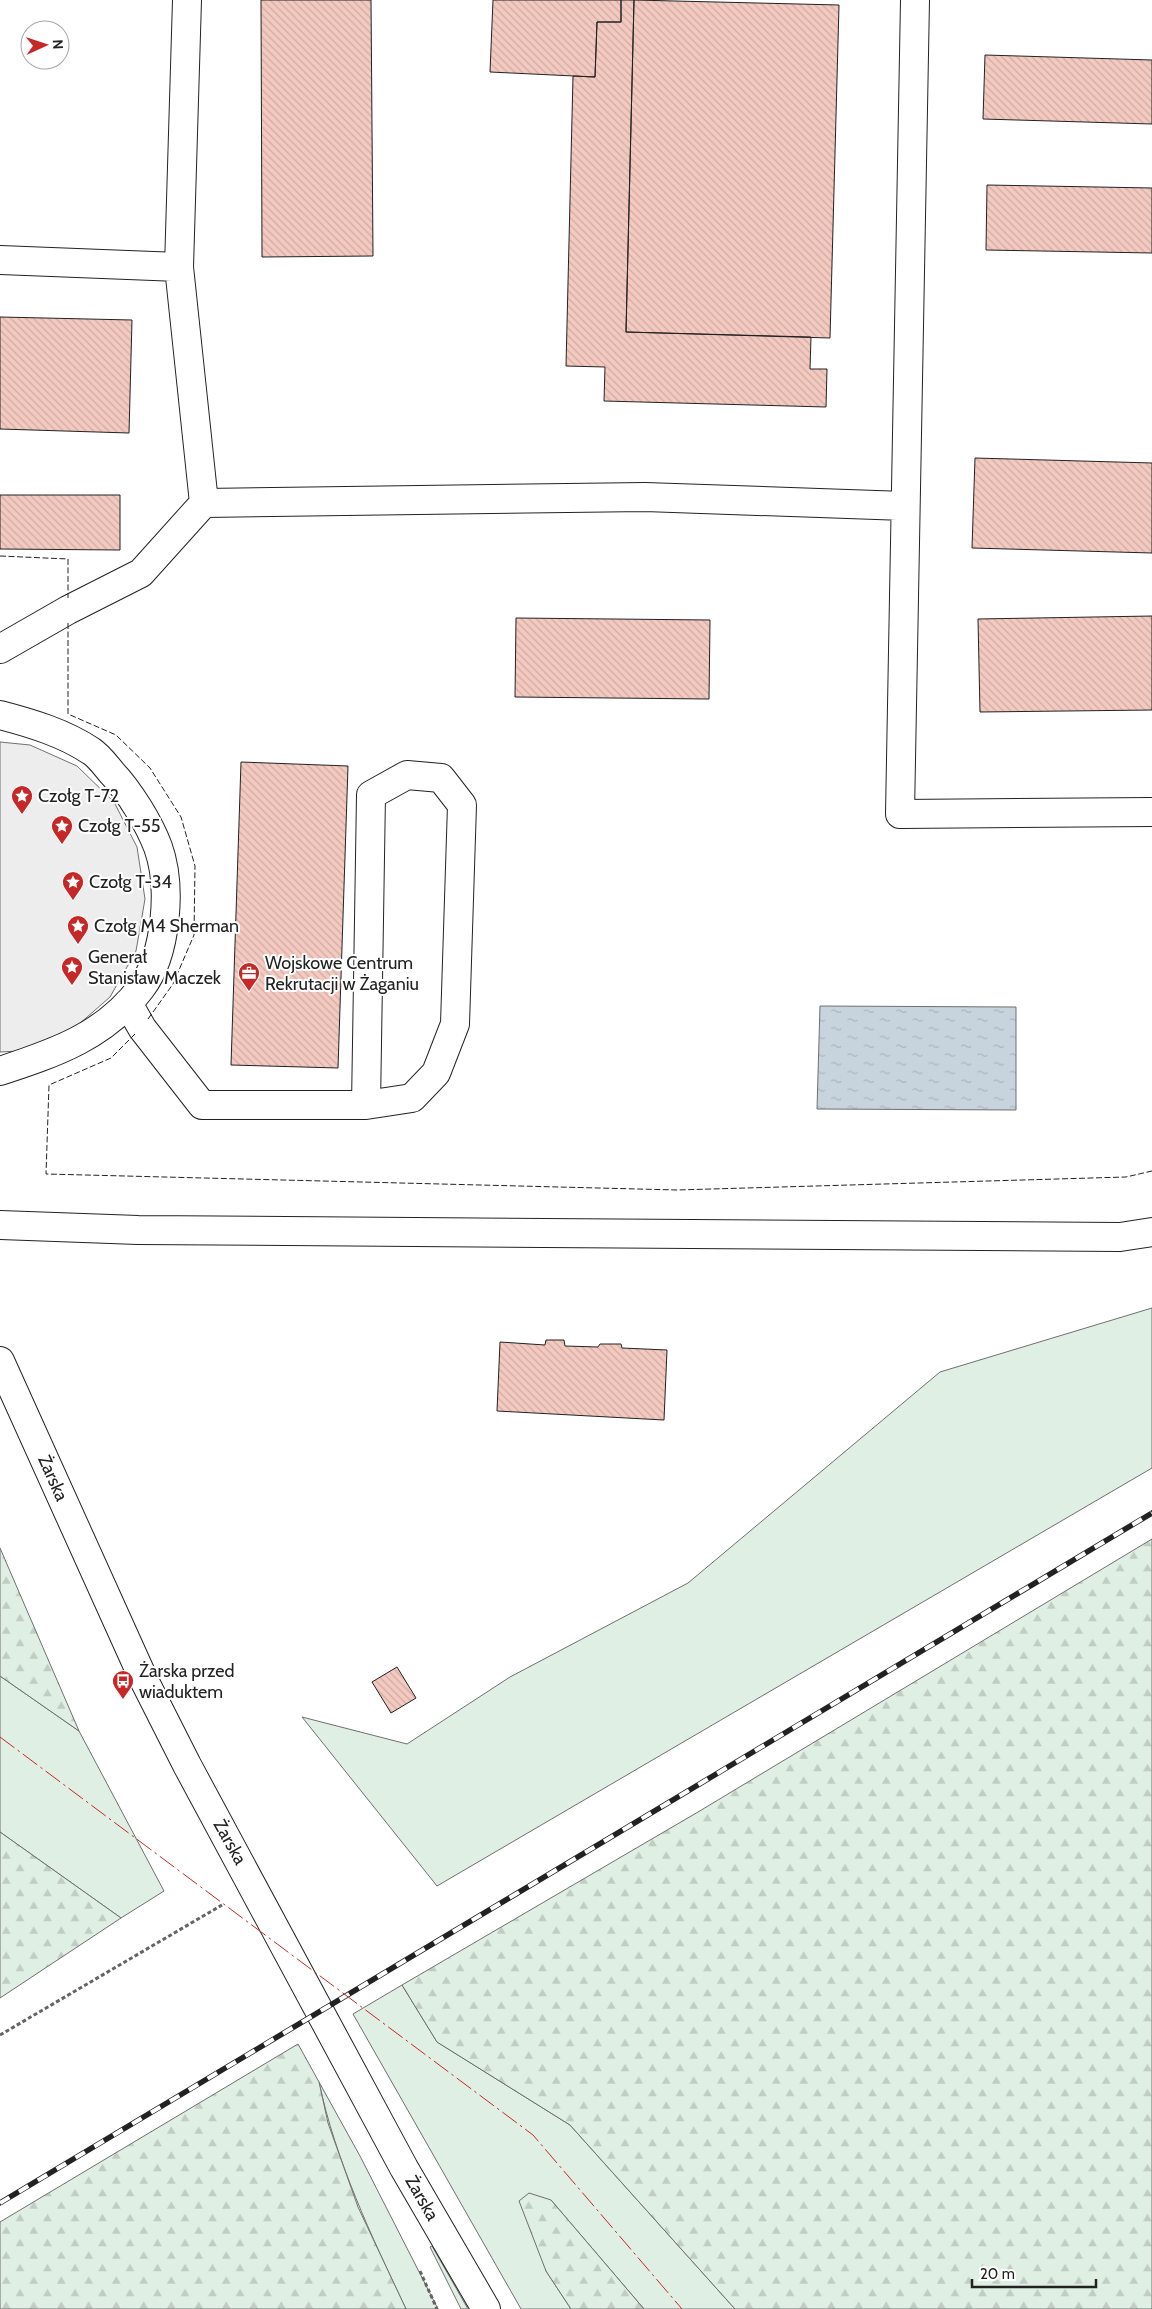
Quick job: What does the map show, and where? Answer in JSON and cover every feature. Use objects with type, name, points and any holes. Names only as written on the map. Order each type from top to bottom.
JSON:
[{"type":"street","points":[[0,649],[68,610],[142,573],[204,503],[179,267],[187,0]]},
{"type":"street","points":[[915,0],[900,814],[1152,812]]},
{"type":"street","points":[[0,260],[179,267]]},
{"type":"street","points":[[204,503],[646,497],[905,506]]},
{"type":"street","points":[[0,715],[36,724],[92,752],[127,789],[158,847],[167,900],[159,954],[142,988],[128,1003],[112,1019],[80,1042],[0,1071]]},
{"type":"street","points":[[128,1003],[142,1028],[202,1104],[366,1105],[412,1098],[436,1072],[455,1024],[462,805],[441,778],[408,776],[371,795],[366,1105]]},
{"type":"street","points":[[0,1225],[148,1230],[1110,1237],[1152,1232]]},
{"type":"street","name":"Żarska","points":[[0,1361],[144,1680],[404,2168],[486,2309]]},
{"type":"path","points":[[0,2035],[254,1886]]},
{"type":"green space","points":[[1152,1308],[1152,1468],[437,1886],[302,1717],[407,1744],[510,1677],[688,1583],[940,1372]]},
{"type":"green space","points":[[1152,1539],[1152,2309],[735,2309],[570,2125],[437,2042],[402,1985],[698,1812]]},
{"type":"green space","points":[[0,1548],[79,1731],[0,1676]]},
{"type":"green space","points":[[0,1676],[79,1731],[164,1891],[121,1918],[0,1832]]},
{"type":"green space","points":[[0,1832],[121,1918],[0,1998]]},
{"type":"green space","points":[[402,1985],[437,2042],[570,2125],[735,2309],[644,2309],[551,2200],[546,2271],[571,2309],[521,2309],[353,2014]]},
{"type":"green space","points":[[298,2044],[319,2082],[328,2123],[358,2207],[406,2309],[0,2309],[0,2222]]},
{"type":"green space","points":[[319,2082],[360,2156],[438,2309],[406,2309],[356,2198],[335,2141]]},
{"type":"green space","points":[[529,2193],[551,2200],[644,2309],[571,2309],[546,2271],[519,2201]]},
{"type":"green space","points":[[432,2246],[468,2309],[461,2309],[430,2247]]},
{"type":"shaded area","points":[[0,742],[30,745],[77,766],[114,802],[137,847],[145,899],[136,951],[110,997],[70,1032],[21,1051],[0,1052]]},
{"type":"water","points":[[820,1006],[1016,1007],[1016,1110],[817,1109]]},
{"type":"building","points":[[261,0],[371,0],[373,256],[262,257]]},
{"type":"building","points":[[493,0],[621,0],[621,22],[597,22],[595,77],[490,72]]},
{"type":"building","points":[[621,0],[634,0],[626,332],[811,337],[810,369],[827,369],[826,407],[604,401],[605,367],[566,366],[573,76],[595,77],[597,22],[621,22]]},
{"type":"building","points":[[634,0],[839,5],[830,338],[626,332]]},
{"type":"building","points":[[985,55],[1152,60],[1152,124],[983,119]]},
{"type":"building","points":[[987,185],[1152,188],[1152,253],[986,250]]},
{"type":"building","points":[[0,317],[132,320],[129,433],[0,429]]},
{"type":"building","points":[[975,458],[1152,463],[1152,553],[972,548]]},
{"type":"building","points":[[0,495],[120,495],[120,550],[0,549]]},
{"type":"building","points":[[1152,616],[1152,710],[980,712],[978,619]]},
{"type":"building","points":[[516,618],[710,620],[709,699],[515,697]]},
{"type":"building","points":[[241,762],[348,766],[338,1068],[231,1065]]},
{"type":"building","points":[[546,1340],[564,1340],[565,1346],[598,1347],[600,1344],[621,1344],[622,1348],[667,1350],[664,1420],[497,1411],[500,1342],[545,1345]]},
{"type":"building","points":[[397,1667],[416,1698],[391,1713],[372,1682]]},
{"type":"railway","points":[[0,2203],[1152,1513]]},
{"type":"fence","points":[[0,556],[68,559],[68,598]]},
{"type":"fence","points":[[68,623],[68,714],[116,735],[150,768],[181,817],[195,866],[194,935],[173,984],[148,1019]]},
{"type":"fence","points":[[135,1034],[111,1058],[49,1085],[46,1174],[677,1190],[1126,1177],[1152,1171]]},
{"type":"power","points":[[0,1737],[533,2135],[682,2309]]},
{"type":"place","name":"Czołg T-72","points":[[22,815]]},
{"type":"place","name":"Czołg T-55","points":[[62,845]]},
{"type":"place","name":"Czołg T-34","points":[[73,901]]},
{"type":"place","name":"Czołg M4 Sherman","points":[[78,945]]},
{"type":"place","name":"Generał Stanisław Maczek","points":[[72,986]]},
{"type":"place","name":"Wojskowe Centrum Rekrutacji w Żaganiu","points":[[249,992]]},
{"type":"place","name":"Żarska przed wiaduktem","points":[[123,1700]]}]
